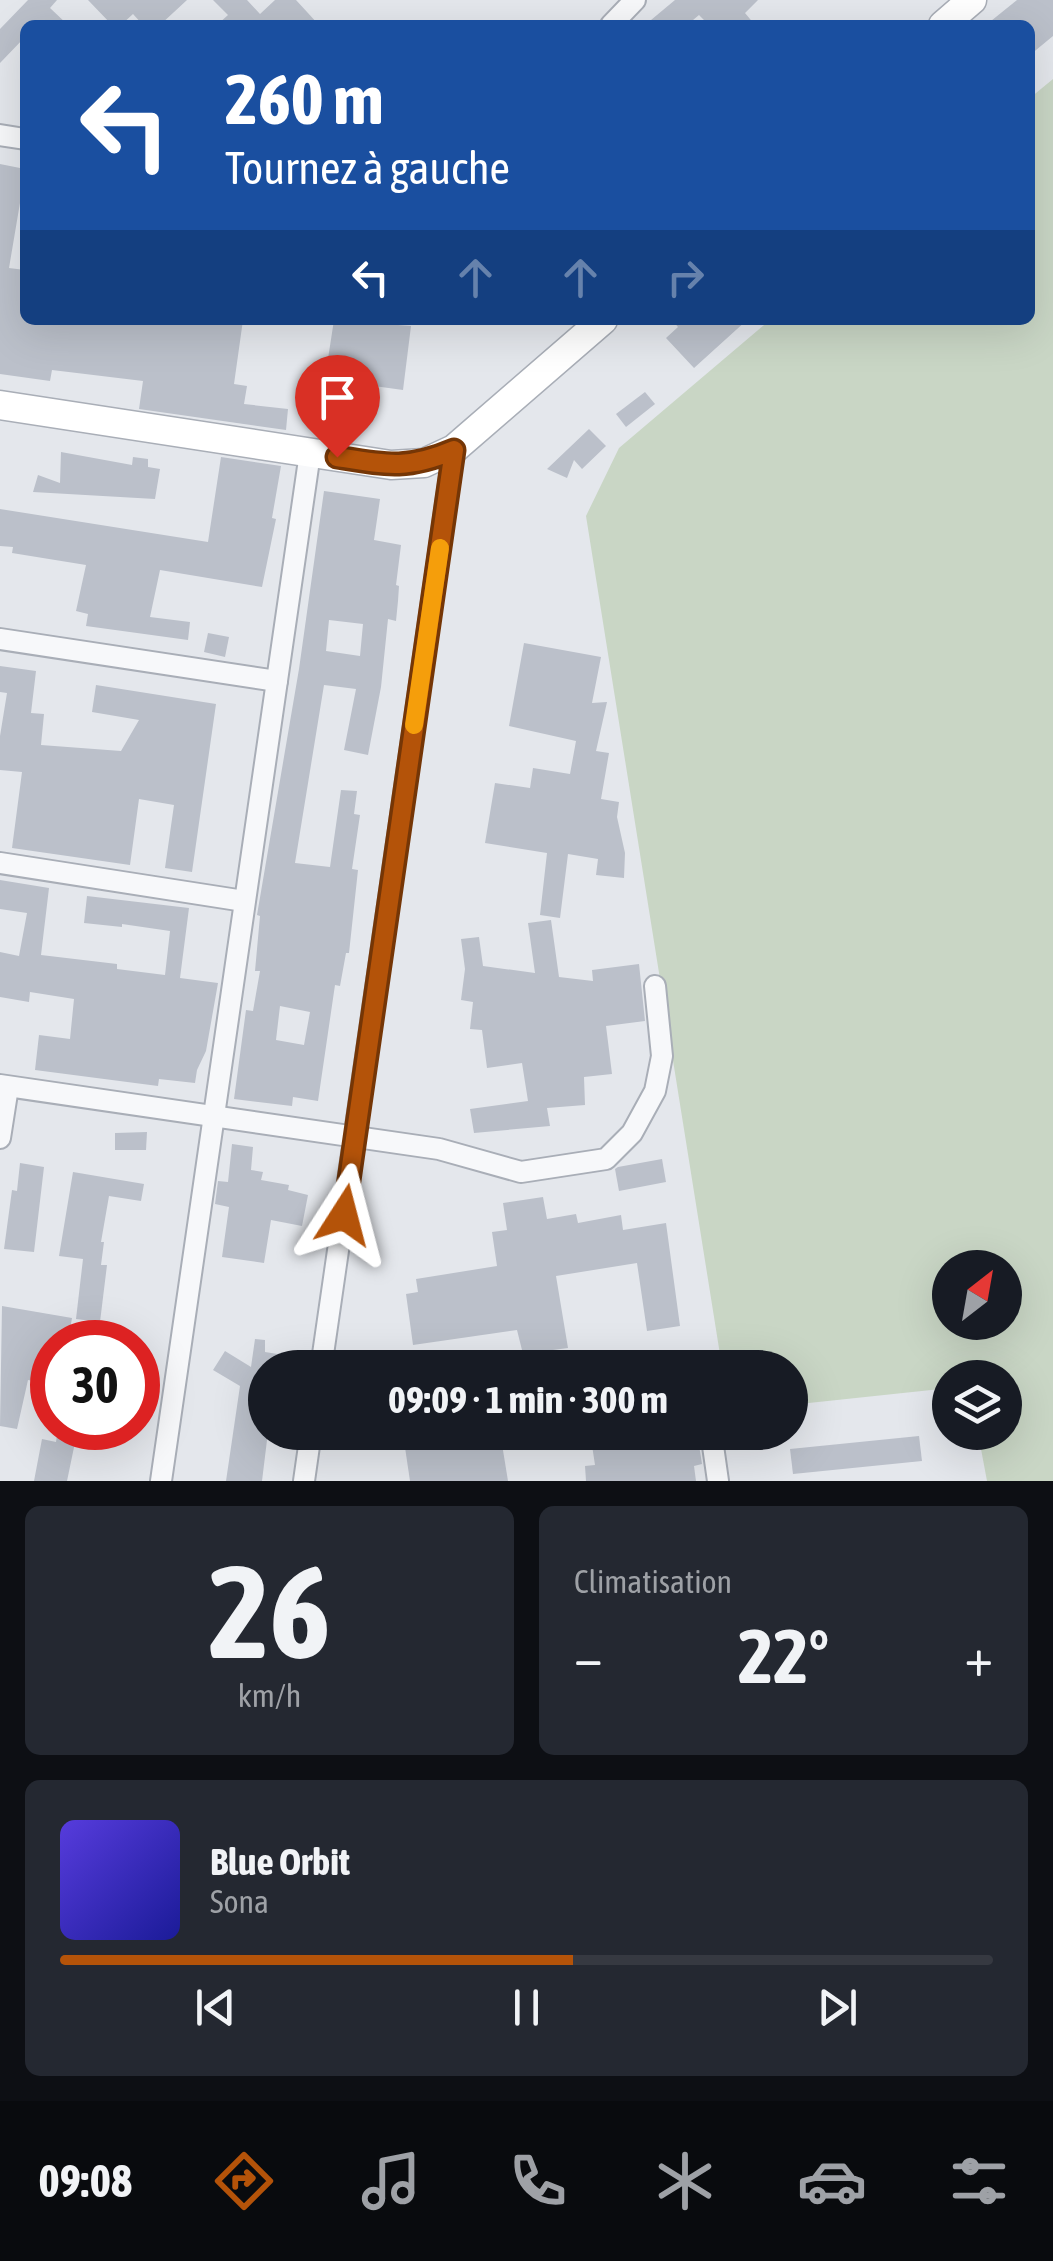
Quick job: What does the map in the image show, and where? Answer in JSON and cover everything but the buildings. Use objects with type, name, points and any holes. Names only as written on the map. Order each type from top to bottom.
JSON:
[{"type":"street","points":[[616,20],[635,0]]},
{"type":"street","points":[[949,20],[972,0]]},
{"type":"street","points":[[0,405],[391,466],[424,463],[454,450],[597,325]]},
{"type":"street","points":[[324,1350],[454,450]]},
{"type":"street","points":[[161,1481],[310,453]]},
{"type":"street","points":[[0,639],[277,681]]},
{"type":"street","points":[[0,863],[244,901]]},
{"type":"street","points":[[0,1138],[4,1086],[439,1149],[522,1172],[606,1159],[632,1134],[655,1091],[662,1056],[654,986]]},
{"type":"street","points":[[304,1481],[308,1450]]},
{"type":"street","points":[[714,1450],[718,1481]]},
{"type":"green space","points":[[1053,79],[1053,1481],[987,1481],[981,1450],[1022,1450],[1022,1360],[932,1360],[932,1390],[808,1403],[808,1350],[719,1350],[586,516],[619,448],[764,325],[1035,325],[1035,94]]},
{"type":"slow traffic","points":[[414,725],[440,548]]},
{"type":"route","points":[[337,457],[391,466],[424,463],[454,450],[344,1215]]}]
